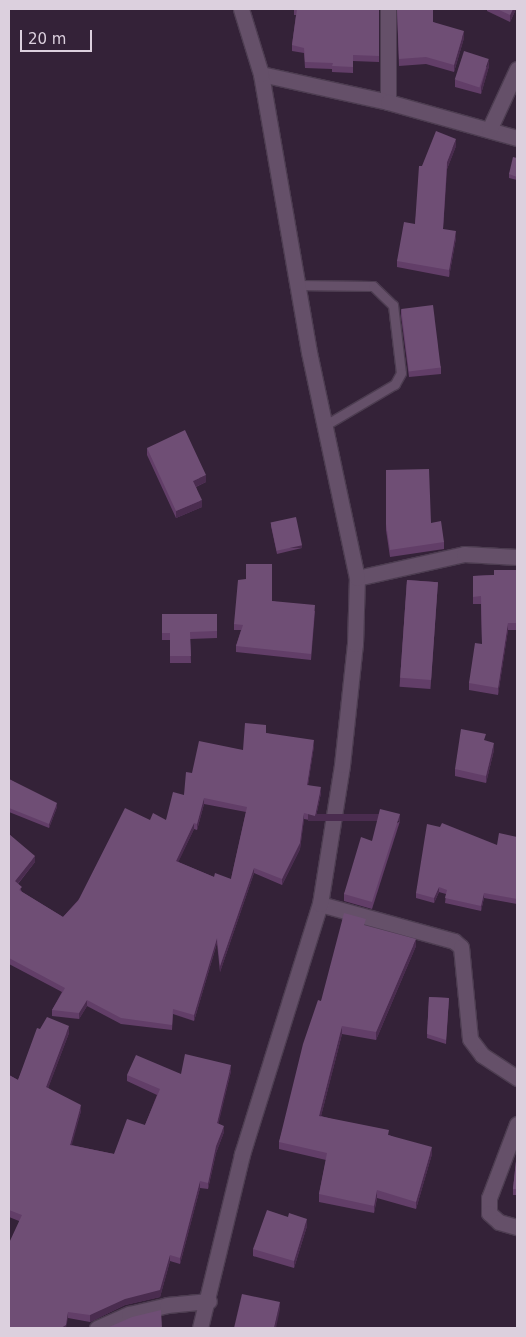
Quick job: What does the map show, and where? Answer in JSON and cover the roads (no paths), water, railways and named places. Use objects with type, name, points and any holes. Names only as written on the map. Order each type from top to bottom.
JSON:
[{"type":"main road","points":[[200,1328],[209,1301],[242,1154],[320,904],[342,765],[355,644],[357,578],[324,426],[297,285],[261,74],[241,9]]},
{"type":"main road","points":[[388,9],[388,102]]},
{"type":"main road","points":[[489,130],[517,69]]},
{"type":"main road","points":[[261,74],[388,102],[517,138]]},
{"type":"main road","points":[[357,578],[464,554],[517,557]]},
{"type":"main road","points":[[320,904],[454,941],[461,947],[470,1039],[482,1055],[517,1078]]},
{"type":"main road","points":[[517,1124],[489,1198],[489,1213],[499,1222],[517,1227]]},
{"type":"main road","points":[[97,1328],[129,1314],[168,1305],[209,1301]]},
{"type":"lane","points":[[297,285],[373,286],[393,305],[401,373],[395,384],[324,426]]}]
